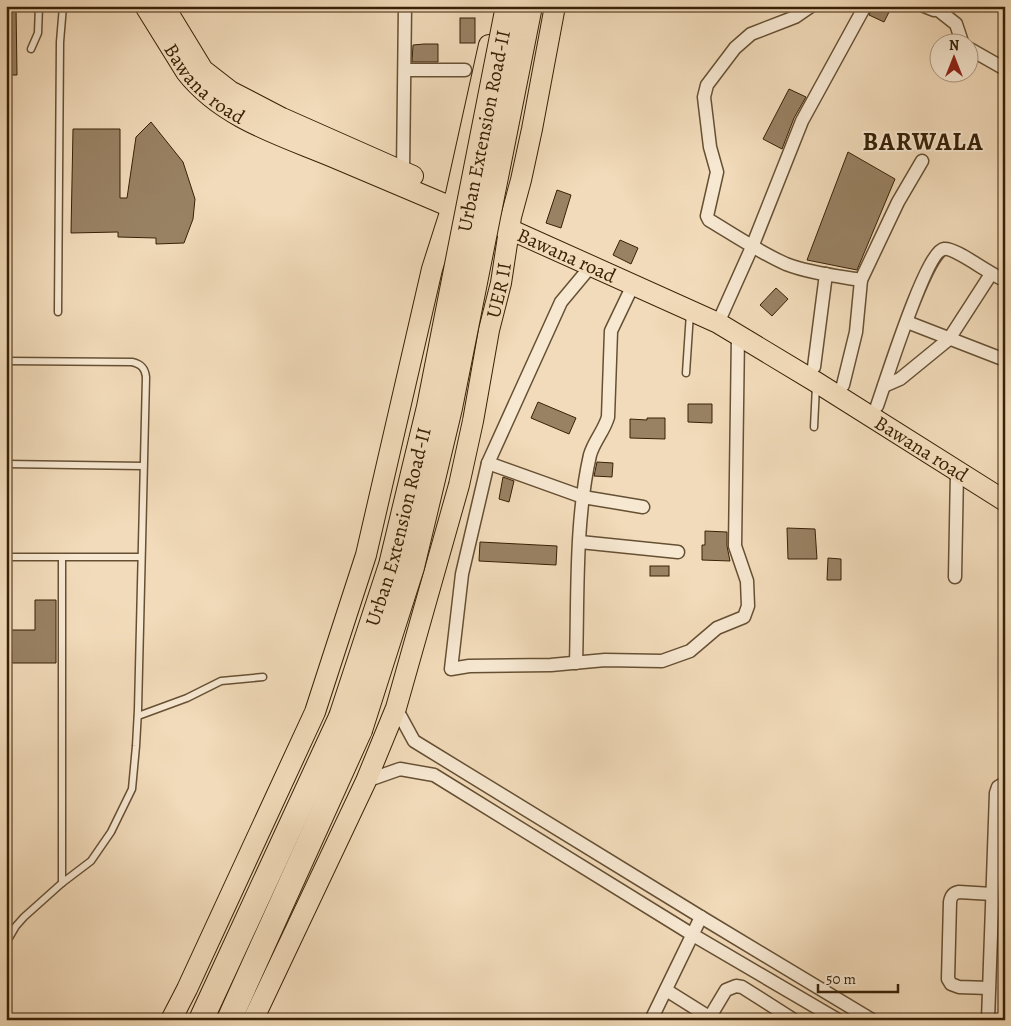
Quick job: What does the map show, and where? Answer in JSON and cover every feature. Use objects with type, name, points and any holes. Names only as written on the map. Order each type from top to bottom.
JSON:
[{"type":"highway","name":"Urban Extension Road-II","points":[[201,1020],[351,724],[429,407],[508,6]]},
{"type":"highway","name":"Urban Extension Road-II","points":[[229,1020],[351,724],[412,568],[450,408],[530,6]]},
{"type":"main road","name":"Bawana road","points":[[145,6],[192,80],[221,107],[256,125],[453,201]]},
{"type":"main road","name":"Bawana road","points":[[164,6],[204,70],[230,91],[282,118],[403,172],[479,218],[510,223],[721,318],[815,375],[957,472],[1005,501]]},
{"type":"main road","points":[[170,1020],[187,989],[315,712],[366,555],[432,269],[453,201],[497,6]]},
{"type":"main road","name":"UER II","points":[[252,1020],[366,781],[396,708],[459,485],[473,421],[489,330],[501,282],[510,223],[522,180],[555,6]]},
{"type":"main road","name":"Bawana road","points":[[510,223],[591,266],[633,285],[690,309],[721,318],[738,335],[815,375],[843,385],[1005,485]]},
{"type":"street","points":[[403,172],[405,6]]},
{"type":"street","points":[[811,6],[795,17],[751,34],[736,48],[704,90],[710,147],[716,172],[706,216],[709,220],[752,247],[787,264],[826,274],[861,280]]},
{"type":"street","points":[[721,318],[752,247],[802,121],[865,6]]},
{"type":"street","points":[[924,6],[930,10],[938,8],[956,24],[959,32]]},
{"type":"street","points":[[978,54],[1005,69]]},
{"type":"street","points":[[405,70],[465,70]]},
{"type":"street","points":[[843,385],[856,332],[861,280],[898,202],[922,161]]},
{"type":"street","points":[[876,406],[922,278],[937,252],[947,248],[991,274],[1005,280]]},
{"type":"street","points":[[591,266],[561,302],[488,462],[462,574],[451,669],[469,666],[576,663],[605,660],[652,662],[669,659],[690,650],[717,628],[739,620],[747,612],[746,574],[735,546],[738,335]]},
{"type":"street","points":[[815,375],[826,274]]},
{"type":"street","points":[[884,386],[900,380],[950,339],[991,274]]},
{"type":"street","points":[[576,663],[583,497],[592,449],[608,417],[611,331],[633,285]]},
{"type":"street","points":[[907,322],[1005,360]]},
{"type":"street","points":[[488,462],[583,497],[644,507]]},
{"type":"street","points":[[955,577],[957,472]]},
{"type":"street","points":[[580,542],[678,552]]},
{"type":"street","points":[[396,708],[414,740],[872,1020]]},
{"type":"street","points":[[366,781],[400,769],[434,775],[693,935],[838,1020]]},
{"type":"street","points":[[988,1020],[992,894],[1000,823],[996,793],[998,787],[1005,783]]},
{"type":"street","points":[[989,988],[960,988],[951,984],[948,979],[950,911],[951,897],[955,893],[992,894]]},
{"type":"street","points":[[651,1020],[701,917]]},
{"type":"street","points":[[666,990],[710,1019],[726,990],[736,986],[794,1020]]},
{"type":"lane","points":[[31,49],[38,33],[39,6]]},
{"type":"lane","points":[[58,312],[60,42],[63,6]]},
{"type":"lane","points":[[686,373],[690,309]]},
{"type":"lane","points":[[6,361],[138,363],[145,371],[146,377],[138,716],[133,782],[129,795],[111,832],[96,855],[20,921],[6,943]]},
{"type":"lane","points":[[814,427],[815,375]]},
{"type":"lane","points":[[6,464],[143,466]]},
{"type":"lane","points":[[6,557],[141,557]]},
{"type":"lane","points":[[62,558],[62,883]]},
{"type":"lane","points":[[138,716],[186,698],[221,681],[263,677]]},
{"type":"building","points":[[6,6],[16,6],[17,75],[6,75]]},
{"type":"building","points":[[873,6],[892,6],[884,22],[869,15]]},
{"type":"building","points":[[460,18],[475,18],[475,43],[460,43]]},
{"type":"building","points":[[438,44],[438,62],[412,62],[413,45]]},
{"type":"building","points":[[789,89],[806,97],[794,118],[782,149],[763,139]]},
{"type":"building","points":[[151,122],[183,162],[195,199],[193,219],[184,243],[156,244],[156,238],[118,237],[118,232],[71,233],[73,129],[120,129],[120,198],[127,198],[136,137]]},
{"type":"building","points":[[848,152],[895,179],[857,270],[807,260]]},
{"type":"building","points":[[557,190],[571,195],[561,228],[546,223]]},
{"type":"building","points":[[620,240],[638,248],[631,264],[613,255]]},
{"type":"building","points":[[776,288],[788,299],[772,316],[760,305]]},
{"type":"building","points":[[538,402],[576,418],[569,434],[531,418]]},
{"type":"building","points":[[688,404],[712,404],[712,423],[688,422]]},
{"type":"building","points":[[647,418],[665,418],[665,439],[630,438],[630,419],[647,420]]},
{"type":"building","points":[[597,462],[613,463],[612,477],[594,476]]},
{"type":"building","points":[[503,477],[514,481],[509,502],[499,499]]},
{"type":"building","points":[[787,528],[815,529],[817,559],[788,559]]},
{"type":"building","points":[[705,531],[727,532],[730,561],[702,560],[702,545],[705,545]]},
{"type":"building","points":[[480,542],[557,546],[556,565],[479,561]]},
{"type":"building","points":[[828,558],[841,559],[841,580],[827,580]]},
{"type":"building","points":[[650,566],[669,566],[669,576],[650,576]]},
{"type":"building","points":[[35,600],[56,600],[56,663],[12,663],[11,630],[35,630]]},
{"type":"district","name":"BARWALA","points":[[923,142]]}]
